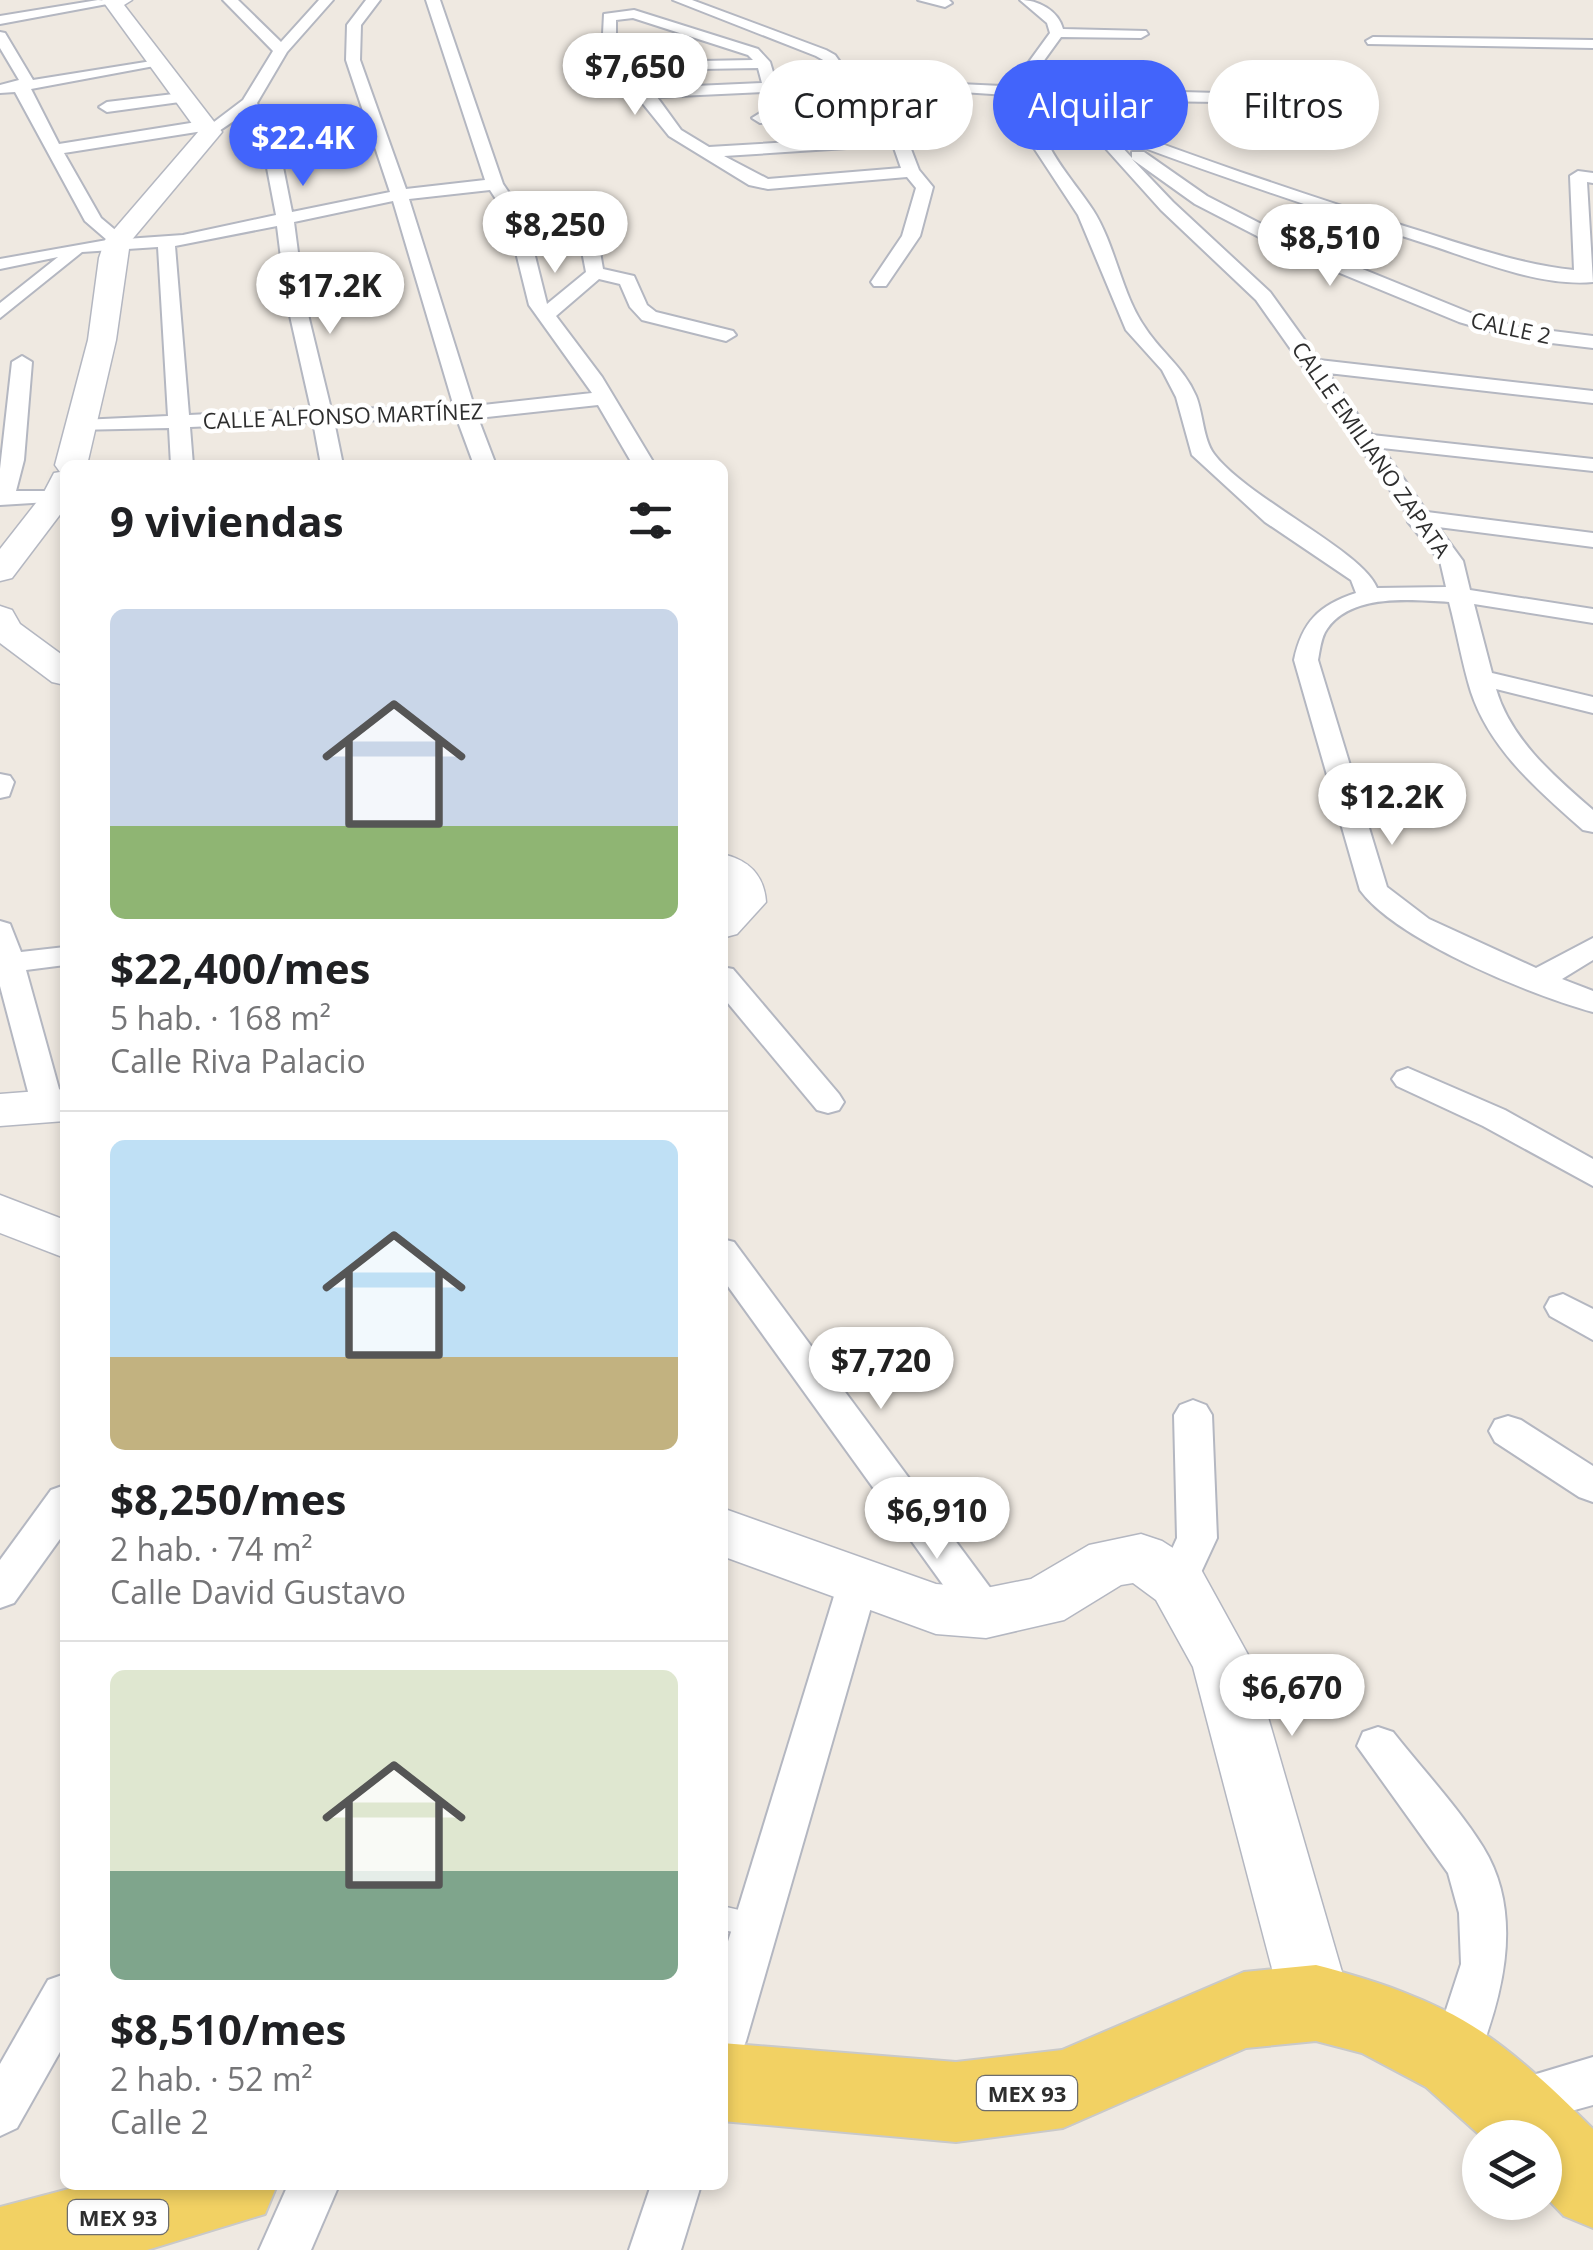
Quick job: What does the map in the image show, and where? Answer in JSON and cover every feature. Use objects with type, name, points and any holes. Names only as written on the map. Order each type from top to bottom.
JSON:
[{"type":"main road","name":"MEX 93","points":[[728,2083],[956,2102],[1063,2089],[1244,2010],[1316,2003],[1374,2018],[1513,2110],[1593,2186]]},
{"type":"main road","name":"MEX 93","points":[[0,2249],[135,2230],[225,2190]]},
{"type":"street","points":[[230,0],[281,50]]},
{"type":"street","points":[[72,460],[102,340],[117,243],[207,129],[249,103],[281,50],[326,0]]},
{"type":"street","points":[[372,0],[354,24],[353,60],[483,460]]},
{"type":"street","points":[[433,0],[495,184],[516,216],[545,316],[605,398],[641,460]]},
{"type":"street","points":[[604,0],[619,14]]},
{"type":"street","points":[[680,0],[831,60]]},
{"type":"street","points":[[925,0],[945,3]]},
{"type":"street","points":[[1027,0],[1054,21],[1057,33]]},
{"type":"street","points":[[0,20],[114,1],[207,129]]},
{"type":"street","points":[[760,60],[752,52],[634,14],[609,16],[609,54],[646,93],[675,133],[735,172],[768,184],[910,172]]},
{"type":"street","points":[[1057,33],[1141,34]]},
{"type":"street","points":[[1037,60],[1057,33]]},
{"type":"street","points":[[0,36],[26,80],[22,93],[94,221],[117,243]]},
{"type":"street","points":[[1374,42],[1593,44]]},
{"type":"street","points":[[0,90],[158,64]]},
{"type":"street","points":[[701,65],[758,64]]},
{"type":"street","points":[[646,93],[758,87]]},
{"type":"street","points":[[108,107],[182,98]]},
{"type":"street","points":[[249,103],[264,124],[285,216],[295,297],[331,460]]},
{"type":"street","points":[[54,150],[207,129]]},
{"type":"street","points":[[703,152],[758,149]]},
{"type":"street","points":[[880,282],[911,236],[925,188],[910,172],[902,150]]},
{"type":"street","points":[[1043,150],[1087,215],[1136,330],[1170,368],[1178,383],[1203,456],[1273,517],[1361,576],[1370,596]]},
{"type":"street","name":"CALLE EMILIANO ZAPATA","points":[[1115,150],[1167,206],[1263,296],[1313,365],[1416,517],[1451,561],[1480,678],[1505,732],[1535,774],[1593,824]]},
{"type":"street","name":"CALLE 2","points":[[1131,150],[1201,200],[1290,246],[1466,318],[1517,332],[1593,342]]},
{"type":"street","points":[[1161,150],[1260,186],[1479,255],[1543,272],[1589,278],[1578,176],[1593,178]]},
{"type":"street","points":[[0,264],[82,247],[166,242],[398,195],[495,184]]},
{"type":"street","points":[[563,203],[590,246],[594,273]]},
{"type":"street","points":[[166,242],[170,343],[181,421],[182,460]]},
{"type":"street","points":[[0,312],[82,247]]},
{"type":"street","points":[[545,316],[594,273]]},
{"type":"street","points":[[594,273],[628,280],[639,307],[649,316],[726,335]]},
{"type":"street","points":[[22,362],[14,460],[1,498],[60,488]]},
{"type":"street","points":[[1313,365],[1593,397]]},
{"type":"street","name":"CALLE ALFONSO MARTÍNEZ","points":[[80,426],[324,414],[468,413],[605,398]]},
{"type":"street","points":[[1364,440],[1593,465]]},
{"type":"street","points":[[0,571],[60,491]]},
{"type":"street","points":[[1416,517],[1593,540]]},
{"type":"street","points":[[1593,616],[1432,594],[1370,596],[1347,603],[1320,620],[1311,635],[1306,660],[1374,890],[1387,905],[1420,928],[1593,1002]]},
{"type":"street","points":[[0,617],[4,629],[60,670]]},
{"type":"street","points":[[1480,678],[1593,704]]},
{"type":"street","points":[[0,790],[1,782]]},
{"type":"street","points":[[728,868],[744,882],[744,902],[728,919]]},
{"type":"street","points":[[0,930],[57,1106],[0,1110]]},
{"type":"street","points":[[1540,979],[1593,947]]},
{"type":"street","points":[[10,963],[60,957]]},
{"type":"street","points":[[728,983],[828,1102]]},
{"type":"street","points":[[1408,1079],[1494,1118],[1593,1174]]},
{"type":"street","points":[[0,1212],[60,1238]]},
{"type":"street","points":[[728,1259],[986,1613]]},
{"type":"street","points":[[1563,1307],[1593,1326]]},
{"type":"street","points":[[728,1534],[936,1609],[986,1613],[1043,1602],[1110,1562],[1159,1570],[1189,1562],[1197,1538],[1193,1415]]},
{"type":"street","points":[[1508,1431],[1593,1486]]},
{"type":"street","points":[[0,1591],[60,1508]]},
{"type":"street","points":[[1159,1570],[1222,1662],[1316,2003]]},
{"type":"street","points":[[728,2002],[740,1921],[858,1583]]},
{"type":"street","points":[[1378,1746],[1468,1862],[1482,1912],[1484,1964],[1513,2110],[1593,2081]]},
{"type":"street","points":[[0,2111],[60,2006]]},
{"type":"street","points":[[285,2250],[312,2190]]},
{"type":"street","points":[[655,2250],[674,2190]]}]
